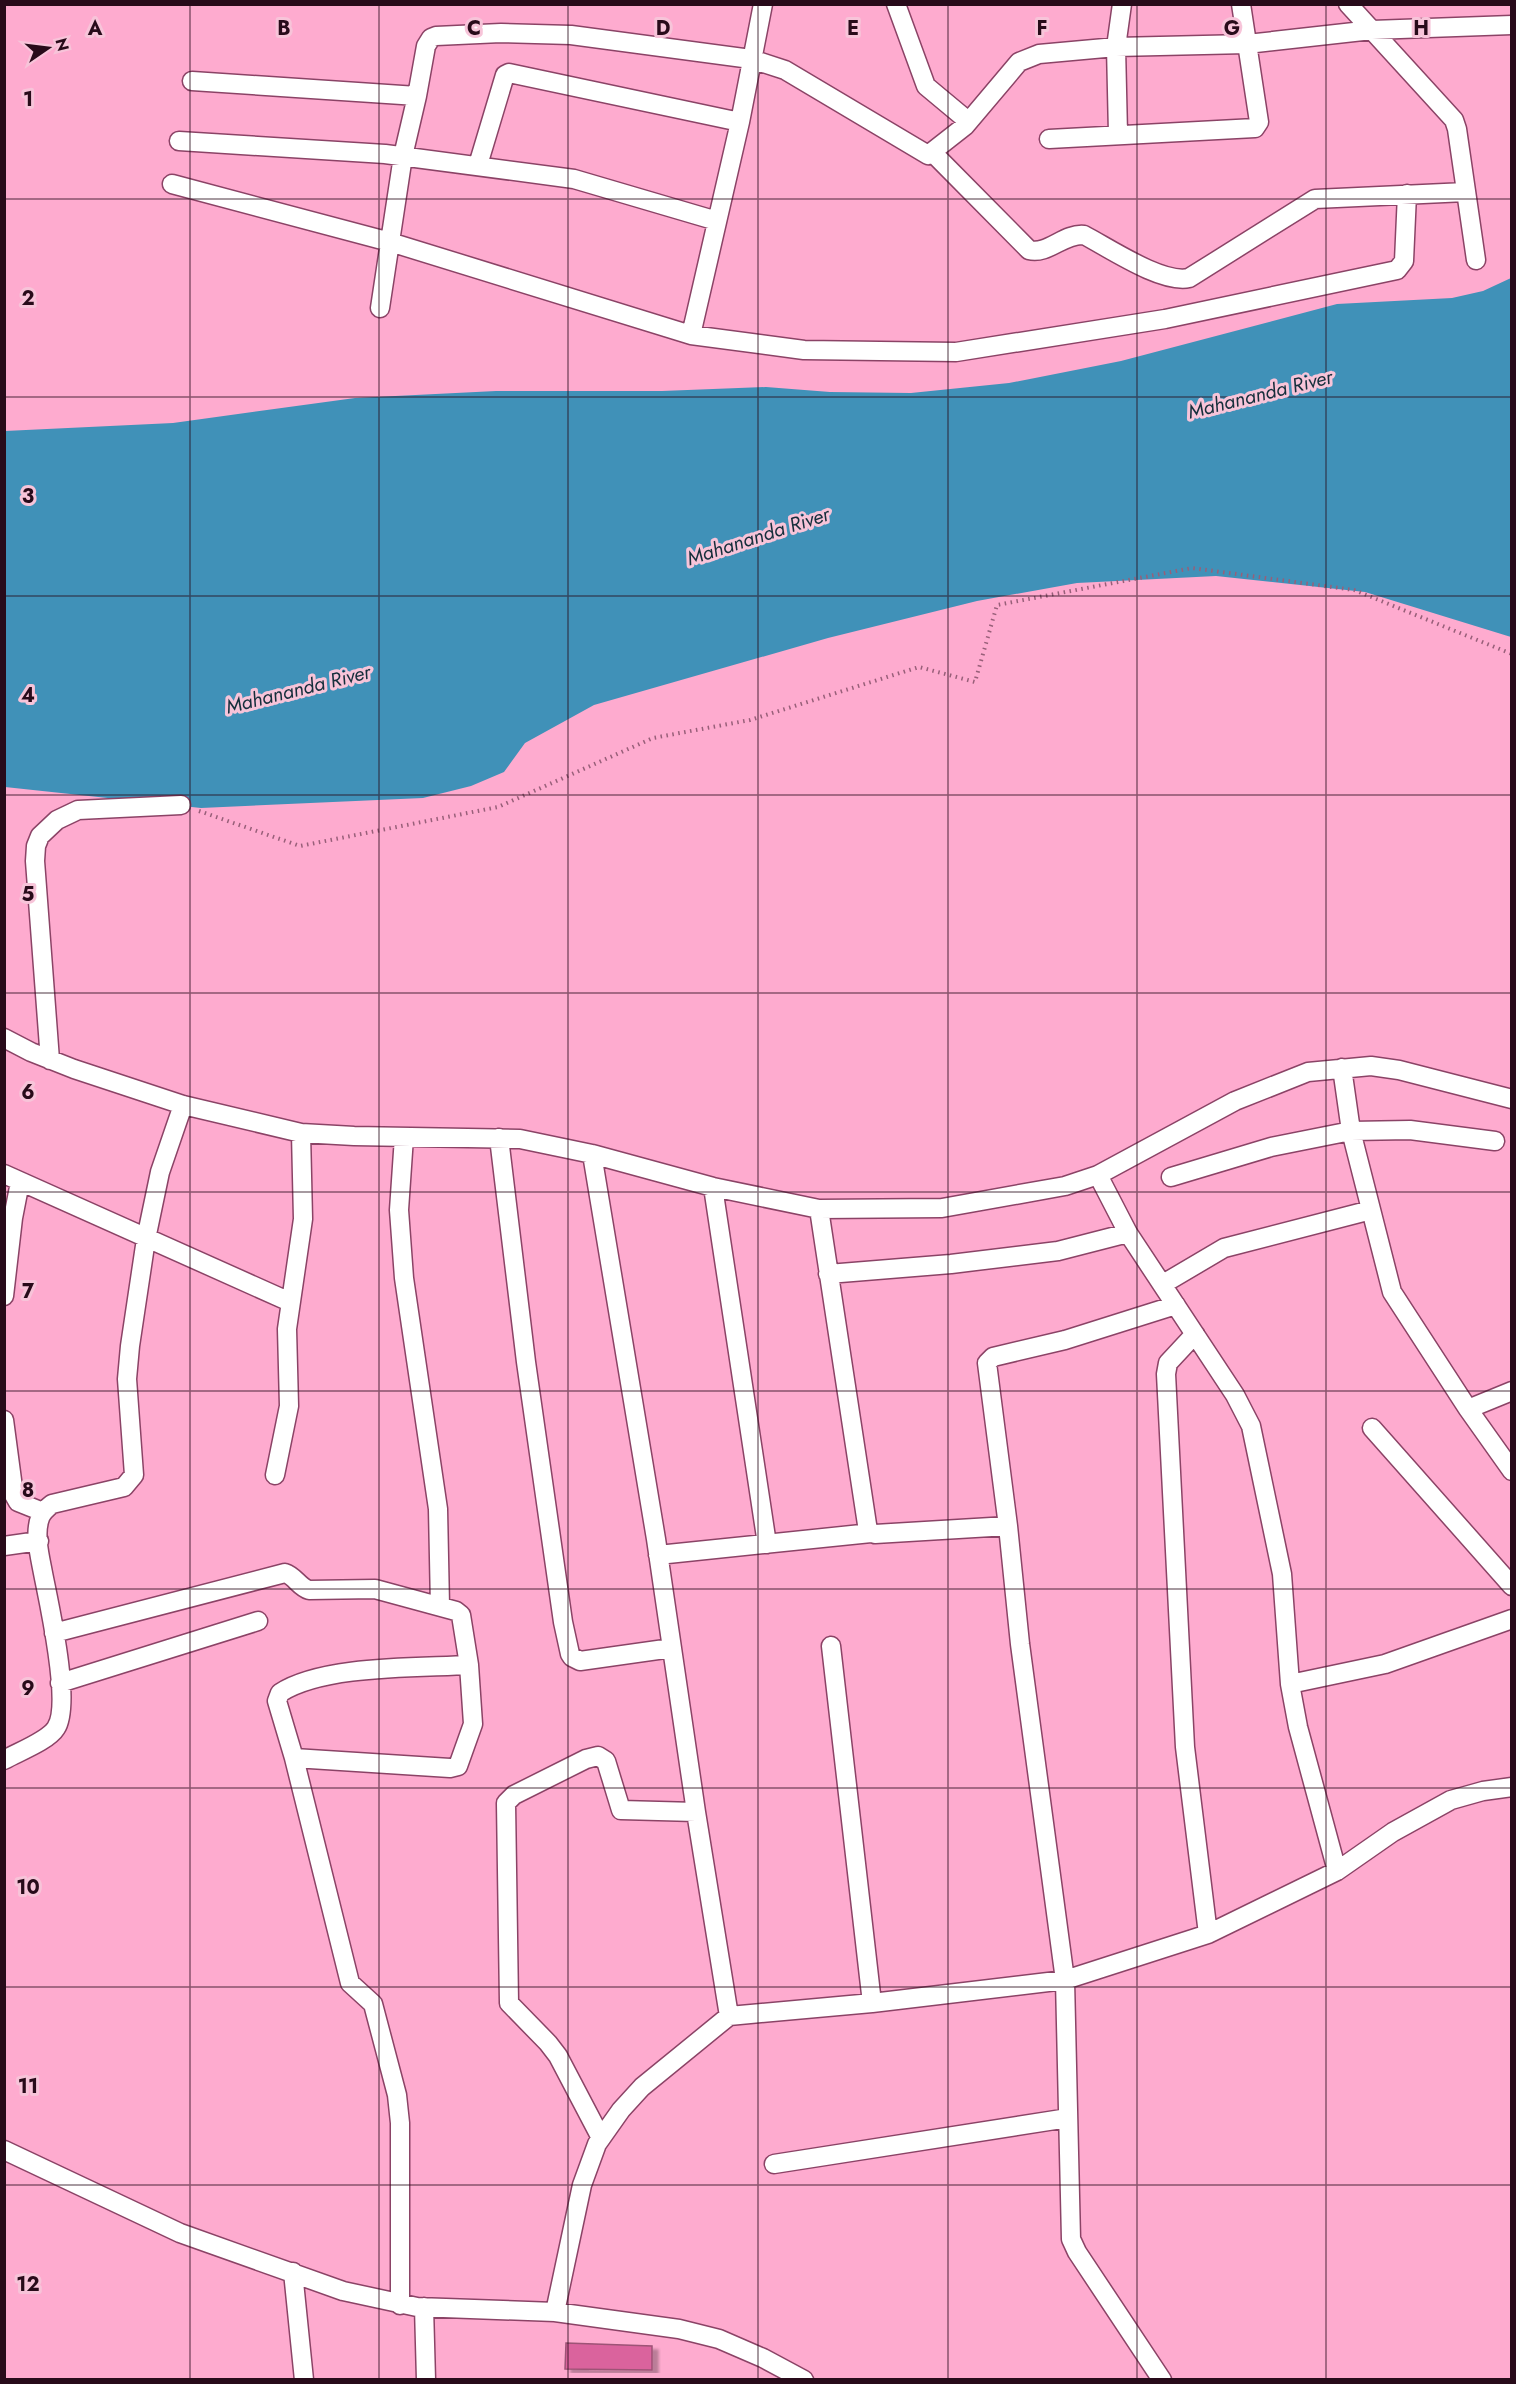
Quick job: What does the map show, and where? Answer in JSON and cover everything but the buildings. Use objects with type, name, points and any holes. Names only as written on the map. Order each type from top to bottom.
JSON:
[{"type":"street","points":[[691,335],[740,122],[763,4]]},
{"type":"street","points":[[896,4],[926,86],[968,121]]},
{"type":"street","points":[[1118,134],[1116,47],[1122,4]]},
{"type":"street","points":[[1049,139],[1255,128],[1259,122],[1241,4]]},
{"type":"street","points":[[1348,4],[1454,120],[1476,260]]},
{"type":"street","points":[[380,308],[403,156],[426,46],[431,38],[436,36],[501,33],[572,36],[751,59],[785,70],[926,154],[933,153],[968,121],[1019,62],[1028,57],[1116,47],[1247,44],[1372,30],[1512,25]]},
{"type":"street","points":[[478,165],[505,75],[509,74],[740,122]]},
{"type":"street","points":[[192,81],[417,96]]},
{"type":"street","points":[[179,141],[403,156],[574,179],[717,221]]},
{"type":"street","points":[[933,153],[1029,250],[1039,251],[1072,236],[1084,235],[1163,277],[1179,281],[1189,278],[1315,199],[1466,192]]},
{"type":"street","points":[[172,184],[390,242],[691,335],[804,350],[956,352],[1165,319],[1397,270],[1404,261],[1407,194]]},
{"type":"street","points":[[50,1060],[35,861],[36,846],[40,836],[57,820],[78,810],[181,805]]},
{"type":"street","points":[[7,1046],[183,1105],[301,1133],[520,1139],[592,1154],[712,1187],[819,1209],[942,1208],[1065,1186],[1098,1175],[1235,1101],[1308,1072],[1371,1066],[1400,1070],[1512,1099]]},
{"type":"street","points":[[1342,1068],[1351,1131],[1392,1292],[1468,1409],[1512,1471]]},
{"type":"street","points":[[4,1760],[49,1736],[55,1729],[62,1707],[54,1633],[39,1541],[39,1519],[52,1504],[124,1487],[134,1475],[128,1379],[130,1346],[146,1239],[160,1172],[183,1105]]},
{"type":"street","points":[[1171,1177],[1271,1147],[1351,1131],[1410,1130],[1494,1141]]},
{"type":"street","points":[[274,1475],[289,1406],[286,1354],[290,1302],[303,1219],[301,1133]]},
{"type":"street","points":[[404,1137],[399,1210],[404,1278],[438,1509],[440,1606]]},
{"type":"street","points":[[500,1138],[526,1362],[563,1622],[570,1654],[572,1658],[580,1661],[672,1648]]},
{"type":"street","points":[[592,1154],[658,1555],[729,2016]]},
{"type":"street","points":[[1098,1175],[1128,1233],[1244,1409],[1251,1426],[1282,1574],[1290,1684],[1298,1727],[1337,1871]]},
{"type":"street","points":[[4,1296],[13,1218],[12,1178],[290,1302]]},
{"type":"street","points":[[712,1187],[767,1544]]},
{"type":"street","points":[[819,1209],[855,1437],[866,1525],[871,1533]]},
{"type":"street","points":[[1163,1284],[1224,1248],[1371,1210]]},
{"type":"street","points":[[828,1274],[951,1264],[1058,1251],[1128,1233]]},
{"type":"street","points":[[1162,2379],[1077,2252],[1071,2239],[1065,1980],[1020,1644],[1008,1526],[987,1363],[990,1358],[1065,1340],[1176,1305]]},
{"type":"street","points":[[1195,1334],[1168,1363],[1166,1374],[1185,1747],[1208,1934]]},
{"type":"street","points":[[1468,1409],[1512,1391]]},
{"type":"street","points":[[4,1420],[14,1495],[18,1502],[43,1512]]},
{"type":"street","points":[[1372,1428],[1512,1586]]},
{"type":"street","points":[[658,1555],[871,1533],[1008,1526]]},
{"type":"street","points":[[4,1546],[39,1541]]},
{"type":"street","points":[[54,1633],[285,1573],[290,1574],[304,1589],[375,1589],[440,1606],[461,1615],[469,1665],[473,1724],[458,1766],[450,1768],[294,1758]]},
{"type":"street","points":[[1290,1684],[1385,1664],[1512,1619]]},
{"type":"street","points":[[60,1683],[258,1621]]},
{"type":"street","points":[[831,1646],[872,2003]]},
{"type":"street","points":[[400,2305],[398,2095],[374,2004],[350,1983],[294,1758],[277,1701],[280,1693],[302,1682],[363,1670],[469,1665]]},
{"type":"street","points":[[601,2138],[552,2048],[509,2003],[506,1803],[514,1795],[586,1759],[598,1756],[606,1761],[621,1810],[696,1812]]},
{"type":"street","points":[[555,2312],[582,2185],[597,2144],[621,2110],[642,2087],[729,2016],[872,2003],[1065,1980],[1208,1934],[1337,1871],[1393,1832],[1451,1800],[1483,1791],[1512,1787]]},
{"type":"street","points":[[774,2164],[1068,2118]]},
{"type":"street","points":[[4,2150],[180,2233],[343,2291],[400,2305],[555,2312],[679,2329],[719,2339],[804,2379]]},
{"type":"street","points":[[294,2272],[304,2379]]},
{"type":"street","points":[[424,2307],[426,2379]]},
{"type":"path","points":[[181,805],[300,846],[498,807],[653,738],[750,720],[919,667],[975,682],[998,605],[1192,568],[1354,590],[1512,654]]},
{"type":"water","name":"Mahananda River","points":[[1511,278],[1511,637],[1365,592],[1216,576],[1077,583],[977,601],[828,638],[594,705],[525,743],[504,772],[471,786],[423,798],[201,808],[5,787],[5,431],[173,423],[355,398],[496,391],[662,391],[766,387],[830,392],[911,393],[1009,383],[1121,361],[1337,304],[1452,298],[1483,291]]}]
